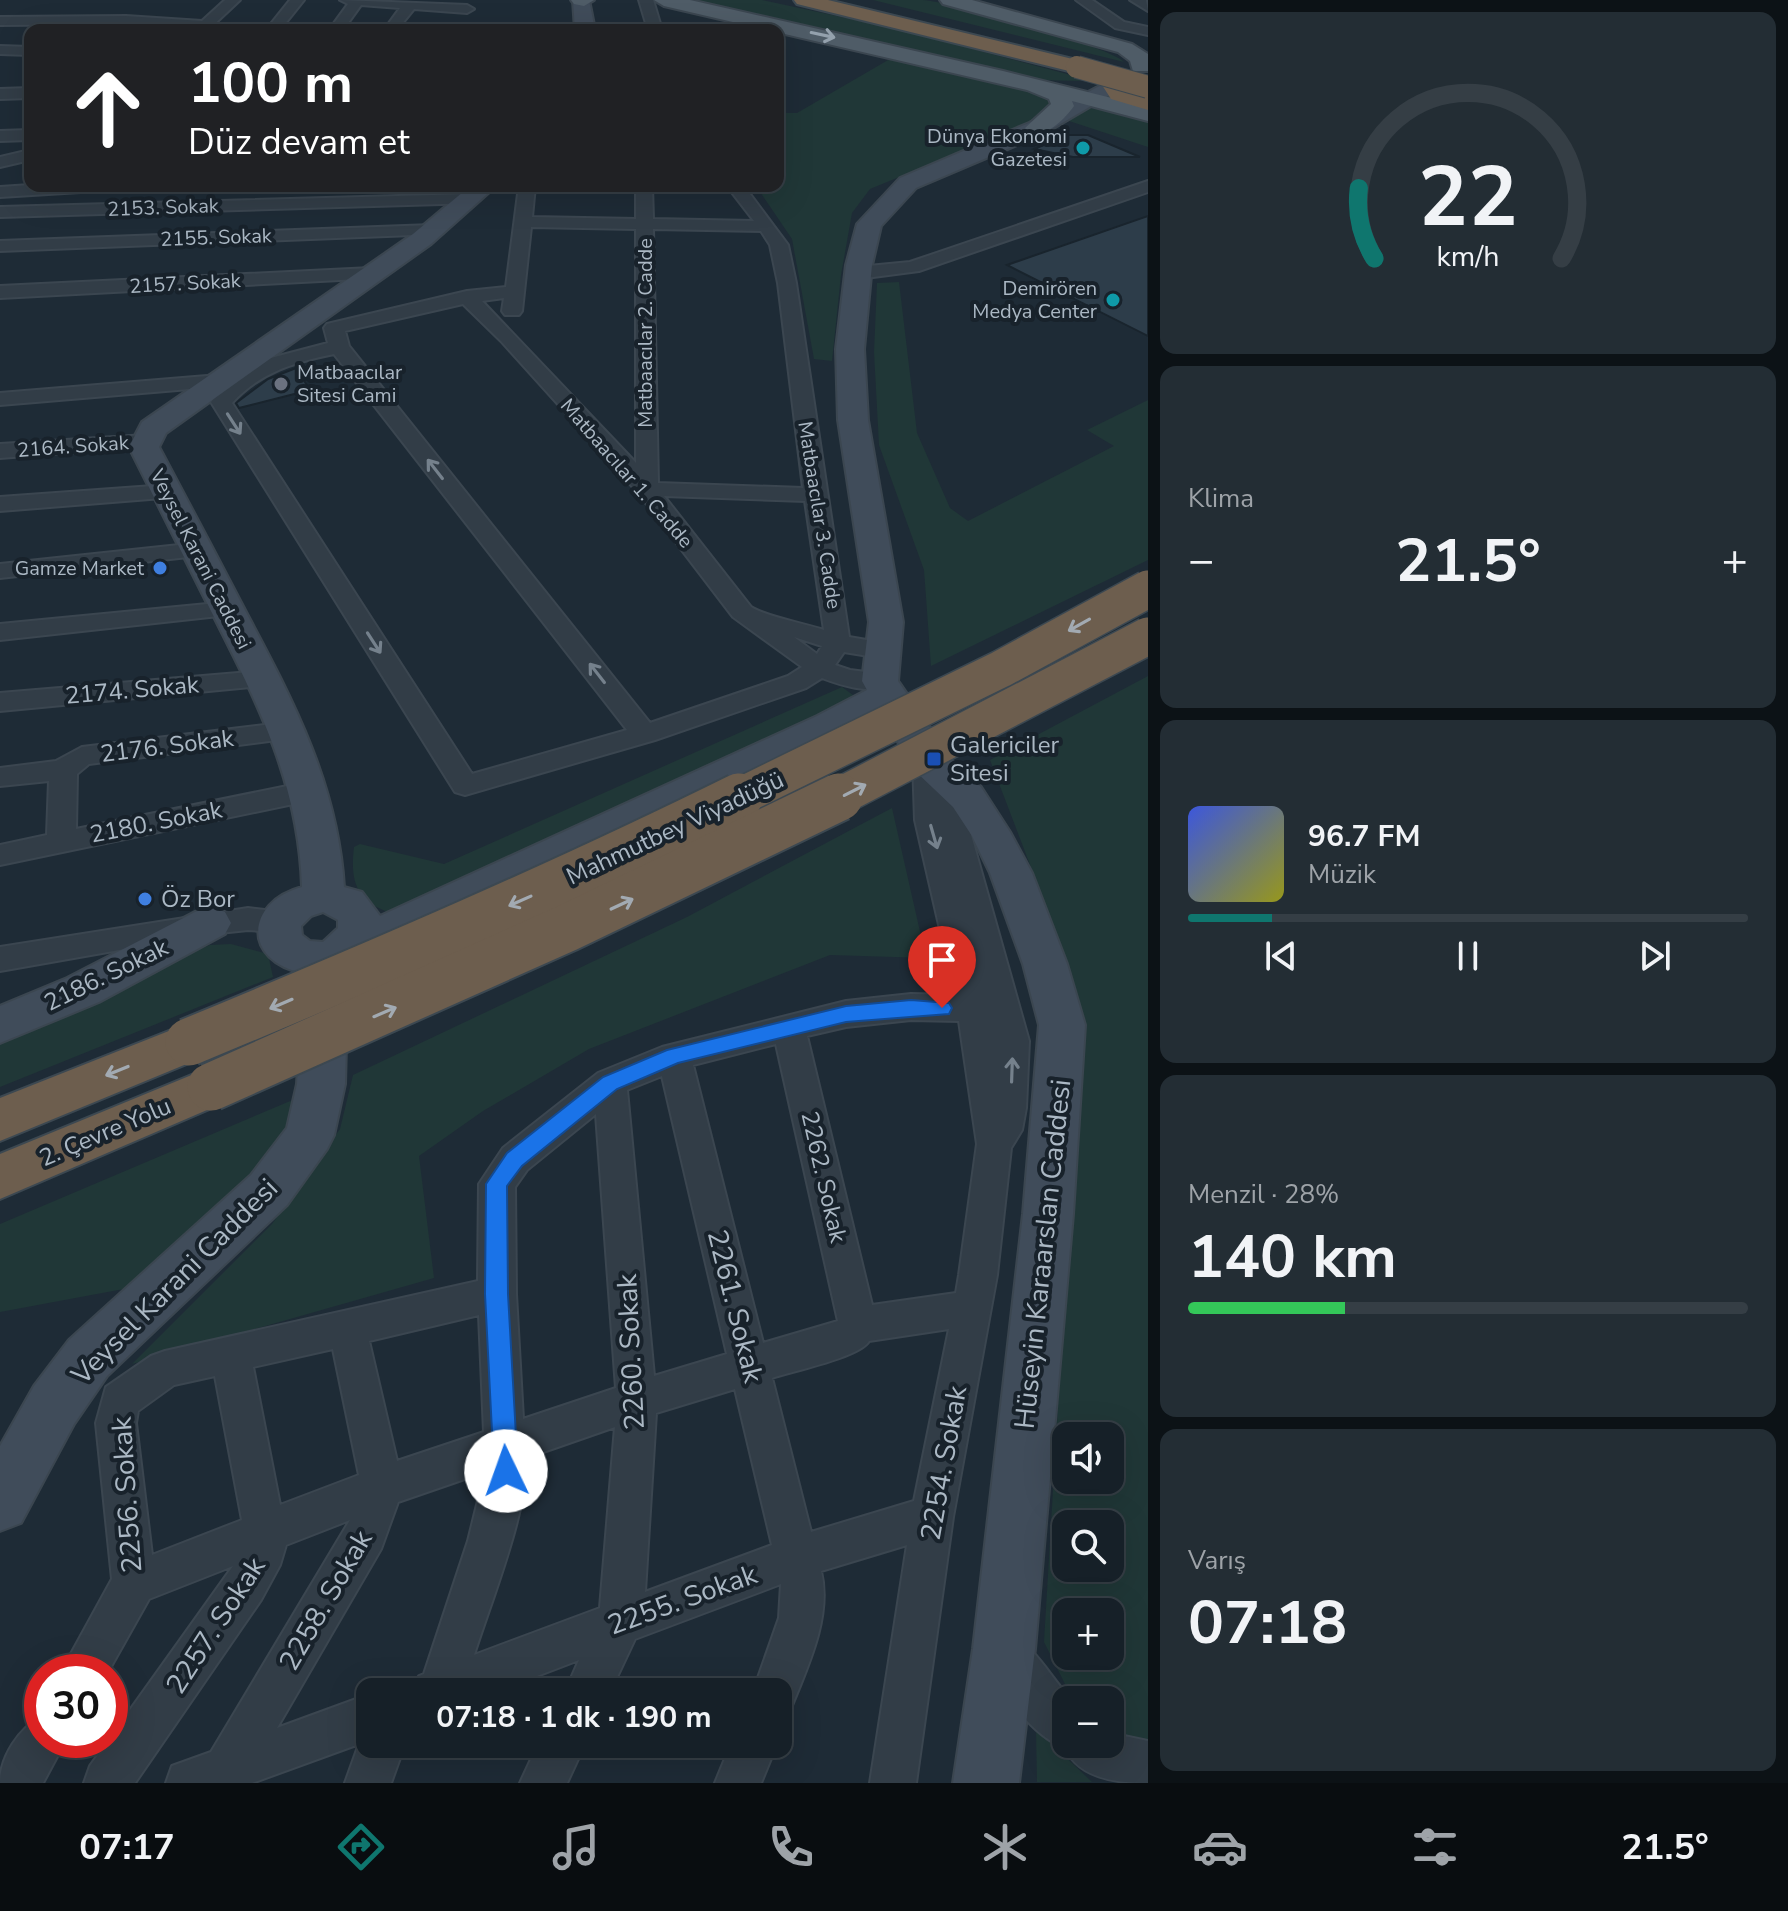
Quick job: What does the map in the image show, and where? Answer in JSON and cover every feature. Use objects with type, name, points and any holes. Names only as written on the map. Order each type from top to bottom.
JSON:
[{"type":"highway","points":[[804,0],[1084,64],[1146,73]]},
{"type":"highway","points":[[848,0],[1084,64]]},
{"type":"highway","points":[[1113,85],[1119,94],[1141,108]]},
{"type":"highway","name":"Mahmutbey Viyadüğü","points":[[0,1120],[441,937],[620,856],[987,676],[1137,593]]},
{"type":"highway","name":"Mahmutbey Viyadüğü","points":[[211,1087],[452,984],[703,866],[899,768],[1148,636]]},
{"type":"highway","name":"2. Çevre Yolu","points":[[0,1177],[211,1087]]},
{"type":"main road","points":[[664,0],[770,24]]},
{"type":"main road","points":[[342,948],[361,918],[356,909],[337,898],[323,897],[297,904],[280,921],[280,942],[288,950],[312,959],[342,948],[390,930],[830,725],[883,688],[881,650],[886,622],[853,420],[850,349],[858,273],[869,224],[908,183],[1037,128],[1113,85],[1146,73],[1141,59],[1125,48],[950,0]]},
{"type":"main road","points":[[963,0],[1148,43]]},
{"type":"main road","points":[[983,0],[1032,15]]},
{"type":"main road","points":[[582,1],[584,24]]},
{"type":"main road","points":[[784,27],[1003,77],[1052,92],[1062,99],[1063,106],[1037,128]]},
{"type":"main road","points":[[1003,77],[1064,87],[1113,85]]},
{"type":"main road","points":[[1025,83],[1084,103],[1141,108]]},
{"type":"main road","name":"Veysel Karani Caddesi","points":[[323,897],[323,864],[312,791],[290,731],[144,447],[153,428],[432,230],[477,192]]},
{"type":"main road","name":"Hüseyin Karaarslan Caddesi","points":[[883,688],[914,732],[927,761],[967,797],[1011,873],[1045,964],[1062,1025],[1049,1199],[1004,1649],[986,1783]]},
{"type":"main road","name":"2186. Sokak","points":[[0,1025],[83,990],[210,923]]},
{"type":"main road","name":"Veysel Karani Caddesi","points":[[0,1502],[54,1405],[88,1358],[269,1190],[310,1135],[342,948]]},
{"type":"street","points":[[205,24],[233,0]]},
{"type":"street","points":[[278,24],[297,0]]},
{"type":"street","points":[[347,0],[410,5],[470,5]]},
{"type":"street","points":[[646,0],[653,24]]},
{"type":"street","points":[[1083,0],[1120,25],[1148,31]]},
{"type":"street","points":[[1137,0],[1148,7]]},
{"type":"street","points":[[340,24],[357,1]]},
{"type":"street","points":[[394,24],[410,5]]},
{"type":"street","points":[[457,24],[470,5]]},
{"type":"street","points":[[160,21],[178,7]]},
{"type":"street","points":[[0,21],[41,15],[92,15],[181,24]]},
{"type":"street","points":[[0,41],[24,40]]},
{"type":"street","points":[[0,50],[24,51]]},
{"type":"street","points":[[0,94],[24,93]]},
{"type":"street","points":[[0,136],[24,135]]},
{"type":"street","points":[[0,155],[24,154]]},
{"type":"street","points":[[0,162],[24,156]]},
{"type":"street","points":[[858,273],[913,267],[1148,186]]},
{"type":"street","points":[[0,192],[24,191]]},
{"type":"street","name":"2153. Sokak","points":[[0,212],[477,192]]},
{"type":"street","points":[[508,337],[527,192]]},
{"type":"street","name":"Matbaacılar 2. Cadde","points":[[644,192],[647,489]]},
{"type":"street","name":"Matbaacılar 3. Cadde","points":[[339,347],[276,360],[231,390],[221,402],[465,785],[645,734],[797,682],[820,668],[837,643],[836,618],[779,245],[740,192]]},
{"type":"street","name":"Matbaacılar 2. Cadde","points":[[525,222],[767,226]]},
{"type":"street","name":"2155. Sokak","points":[[0,246],[432,230]]},
{"type":"street","name":"2157. Sokak","points":[[0,292],[371,274]]},
{"type":"street","points":[[516,291],[467,297],[334,328],[339,347],[645,734]]},
{"type":"street","name":"Matbaacılar 1. Cadde","points":[[467,297],[508,337],[647,489],[742,612],[820,668],[883,688]]},
{"type":"street","points":[[0,399],[219,381]]},
{"type":"street","name":"2164. Sokak","points":[[0,451],[147,441]]},
{"type":"street","points":[[647,489],[815,495]]},
{"type":"street","points":[[0,504],[167,492]]},
{"type":"street","points":[[0,571],[198,550]]},
{"type":"street","points":[[0,632],[228,609]]},
{"type":"street","points":[[742,612],[837,643],[881,650]]},
{"type":"street","name":"2174. Sokak","points":[[0,702],[263,679]]},
{"type":"street","name":"2176. Sokak","points":[[0,777],[63,770],[82,756],[290,731]]},
{"type":"street","name":"2254. Sokak","points":[[893,1783],[932,1517],[972,1308],[994,1144],[1005,1130],[1013,1072],[1013,1041],[990,1010],[948,803],[927,761]]},
{"type":"street","points":[[61,841],[63,770]]},
{"type":"street","name":"2180. Sokak","points":[[0,855],[312,791]]},
{"type":"street","points":[[0,959],[210,923],[248,919],[280,921]]},
{"type":"street","points":[[442,1678],[489,1541],[506,1471],[497,1294],[497,1184],[515,1159],[610,1083],[674,1056],[846,1014],[911,1007],[990,1010]]},
{"type":"street","name":"2262. Sokak","points":[[789,1029],[858,1325]]},
{"type":"street","name":"2261. Sokak","points":[[674,1056],[804,1589],[801,1618],[780,1678]]},
{"type":"street","name":"2260. Sokak","points":[[610,1083],[637,1400],[621,1620]]},
{"type":"street","points":[[231,1355],[497,1294]]},
{"type":"street","points":[[134,1583],[382,1487],[637,1400],[852,1335],[858,1325],[972,1308]]},
{"type":"street","points":[[347,1326],[382,1487]]},
{"type":"street","name":"2256. Sokak","points":[[93,1654],[134,1583],[116,1423],[120,1400],[165,1369],[231,1355]]},
{"type":"street","name":"2257. Sokak","points":[[107,1783],[246,1585],[265,1550],[265,1534],[231,1355]]},
{"type":"street","name":"2258. Sokak","points":[[200,1779],[366,1534],[382,1487]]},
{"type":"street","name":"2255. Sokak","points":[[472,1678],[797,1557],[932,1517]]},
{"type":"street","points":[[594,1678],[621,1620]]},
{"type":"street","points":[[1004,1649],[1025,1681],[1052,1711]]},
{"type":"street","points":[[200,1779],[356,1722]]},
{"type":"street","points":[[17,1783],[32,1758]]},
{"type":"street","points":[[368,1783],[377,1758]]},
{"type":"street","points":[[543,1783],[555,1758]]},
{"type":"street","points":[[738,1783],[748,1758]]},
{"type":"street","points":[[1113,1758],[1148,1764]]},
{"type":"green space","points":[[685,0],[762,0],[893,28],[1067,74],[1081,81],[1037,80]]},
{"type":"green space","points":[[873,0],[923,0],[964,8],[1060,35],[1124,62]]},
{"type":"green space","points":[[895,56],[1048,94],[1054,107],[1016,129],[870,189],[852,213],[841,275],[832,361],[814,359],[792,239],[760,192],[784,192],[784,113],[797,113]]},
{"type":"green space","points":[[1088,108],[1148,119],[1148,147],[1066,120]]},
{"type":"green space","points":[[899,282],[917,433],[950,508],[968,521],[1114,446],[1087,430],[1148,400],[1148,560],[931,666],[924,570],[879,445],[874,352],[877,283]]},
{"type":"green space","points":[[1148,676],[1148,1741],[1124,1739],[1124,1686],[1066,1686],[1058,1670],[1124,1670],[1124,1598],[1052,1598],[1052,1658],[1044,1642],[1053,1494],[1124,1494],[1124,1422],[1057,1422],[1081,1018],[1032,870],[990,760]]},
{"type":"green space","points":[[842,687],[861,701],[391,913],[370,903],[358,889],[353,859],[354,847],[360,844],[444,864]]},
{"type":"green space","points":[[892,808],[926,958],[830,955],[589,1049],[483,1111],[419,1156],[434,1278],[132,1364],[272,1224],[340,1129],[353,1075],[687,917]]},
{"type":"green space","points":[[231,944],[268,954],[273,977],[0,1087],[0,1036],[180,956],[210,945]]},
{"type":"green space","points":[[295,1099],[292,1122],[277,1161],[156,1283],[0,1312],[0,1224]]},
{"type":"green space","points":[[1036,1729],[1052,1744],[1052,1758],[1067,1758],[1092,1782],[1037,1782]]},
{"type":"building","name":"Dünya Ekonomi Gazetesi","points":[[1068,135],[1088,135],[1140,157],[1073,157],[1034,149]]},
{"type":"building","name":"Demirören Medya Center","points":[[1148,216],[1148,336],[1007,265]]},
{"type":"building","name":"Matbaacılar Sitesi Cami","points":[[296,368],[310,390],[239,408],[236,403],[268,379]]},
{"type":"place","name":"Dünya Ekonomi Gazetesi","points":[[1083,148]]},
{"type":"place","name":"Demirören Medya Center","points":[[1113,300]]},
{"type":"place","name":"Matbaacılar Sitesi Cami","points":[[281,384]]},
{"type":"place","name":"Gamze Market","points":[[160,568]]},
{"type":"place","name":"Galericiler Sitesi","points":[[934,759]]},
{"type":"place","name":"Öz Bor","points":[[145,899]]},
{"type":"route","points":[[506,1471],[497,1294],[497,1184],[515,1159],[610,1083],[674,1056],[846,1014],[911,1007],[942,1008]]}]
